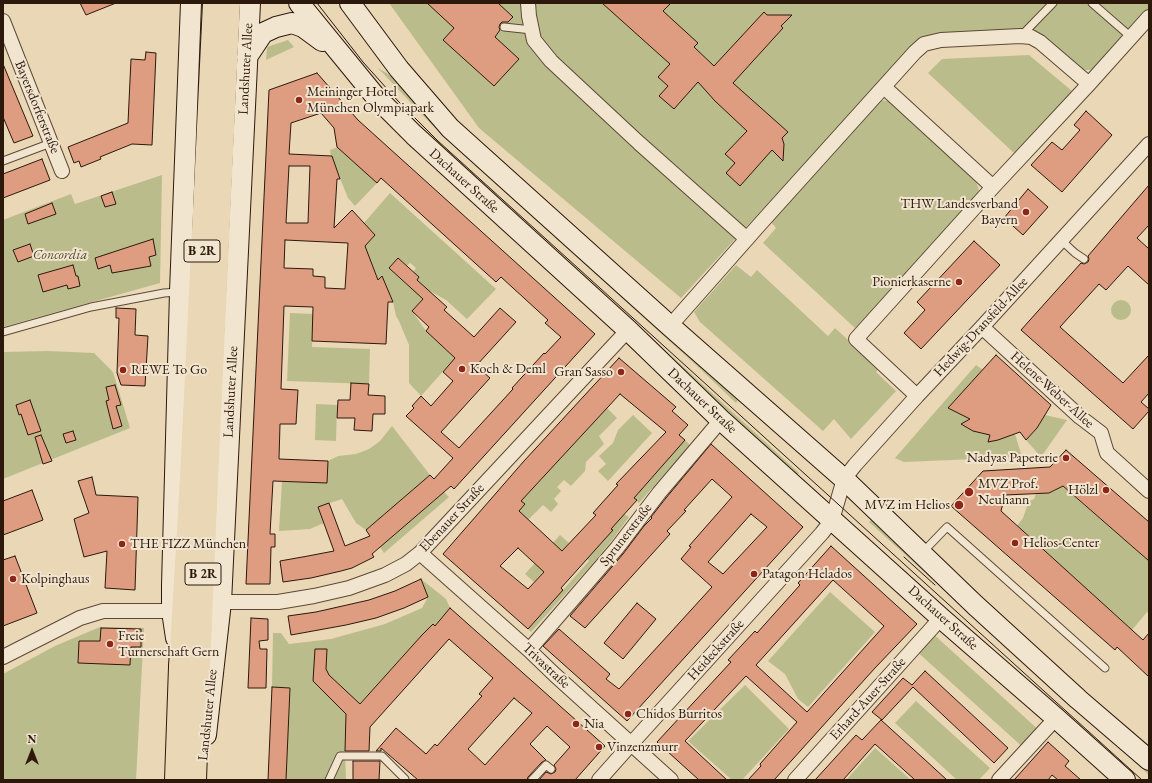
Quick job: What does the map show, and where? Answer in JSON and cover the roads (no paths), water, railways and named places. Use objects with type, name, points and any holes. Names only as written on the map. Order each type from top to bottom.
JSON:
[{"type":"main road","name":"Landshuter Allee","points":[[191,3],[180,292],[172,611],[190,667],[195,780]]},
{"type":"main road","name":"Landshuter Allee","points":[[176,780],[190,667],[207,479],[218,20],[229,3]]},
{"type":"main road","name":"Landshuter Allee","points":[[198,780],[202,770],[221,602],[250,3]]},
{"type":"main road","name":"Dachauer Straße","points":[[299,3],[375,96],[414,135],[628,330],[722,420],[832,520],[1125,780]]},
{"type":"main road","points":[[350,3],[399,69],[450,128],[670,326],[844,479],[975,605],[1078,699],[1149,760]]},
{"type":"main road","points":[[247,57],[264,33],[276,27],[292,23],[303,27],[341,55]]},
{"type":"street","points":[[528,3],[534,40],[551,61],[639,143],[747,239]]},
{"type":"street","points":[[917,396],[856,339],[1149,17]]},
{"type":"street","name":"Bayersdorferstraße","points":[[3,21],[62,171]]},
{"type":"street","points":[[670,326],[915,52],[924,44],[938,40],[1020,36],[1031,37],[1040,42],[1089,84]]},
{"type":"street","points":[[884,87],[993,187]]},
{"type":"street","name":"Hedwig-Dransfeld-Allee","points":[[832,520],[844,479],[855,465],[1148,147]]},
{"type":"street","name":"Helene-Weber-Allee","points":[[982,327],[1080,417],[1101,433],[1107,453],[1149,491]]},
{"type":"street","name":"Ebenauer Straße","points":[[221,602],[278,602],[314,596],[349,588],[406,564],[420,553],[628,330]]},
{"type":"street","name":"Sprunerstraße","points":[[529,650],[617,548],[659,493],[722,420]]},
{"type":"street","name":"Heideckstraße","points":[[600,780],[818,538],[832,520]]},
{"type":"street","name":"Trivastraße","points":[[420,553],[671,780]]},
{"type":"street","points":[[3,658],[80,618],[103,611],[172,611]]},
{"type":"street","name":"Erhard-Auer-Straße","points":[[795,780],[941,618]]},
{"type":"street","points":[[999,780],[1056,718]]},
{"type":"lane","points":[[1020,36],[1053,3]]},
{"type":"lane","points":[[1092,3],[1131,36]]},
{"type":"lane","points":[[504,27],[532,30]]},
{"type":"lane","points":[[3,161],[51,143]]},
{"type":"lane","points":[[1061,240],[1084,259]]},
{"type":"lane","points":[[3,332],[91,307],[164,293],[180,292]]},
{"type":"lane","points":[[922,553],[947,527],[1105,668]]},
{"type":"lane","points":[[329,780],[340,756],[382,756],[406,780]]},
{"type":"lane","points":[[532,780],[546,765],[551,769]]},
{"type":"tram line","points":[[317,3],[363,62],[398,101],[438,141],[1142,780]]},
{"type":"tram line","points":[[904,557],[935,585]]},
{"type":"place","name":"Meininger Hotel München Olympiapark","points":[[299,100]]},
{"type":"place","name":"THW Landesverband Bayern","points":[[1026,212]]},
{"type":"place","name":"Pionierkaserne","points":[[959,282]]},
{"type":"place","name":"Koch & Deml","points":[[462,369]]},
{"type":"place","name":"REWE To Go","points":[[123,370]]},
{"type":"place","name":"Gran Sasso","points":[[621,372]]},
{"type":"place","name":"Nadyas Papeterie","points":[[1066,458]]},
{"type":"place","name":"Hölzl","points":[[1106,490]]},
{"type":"place","name":"MVZ Prof. Neuhann","points":[[969,492]]},
{"type":"place","name":"MVZ im Helios","points":[[959,505]]},
{"type":"place","name":"Helios-Center","points":[[1015,543]]},
{"type":"place","name":"THE FIZZ München","points":[[122,544]]},
{"type":"place","name":"Patagon Helados","points":[[754,574]]},
{"type":"place","name":"Kolpinghaus","points":[[13,579]]},
{"type":"place","name":"Freie Turnerschaft Gern","points":[[110,644]]},
{"type":"place","name":"Chidos Burritos","points":[[628,714]]},
{"type":"place","name":"Nia","points":[[576,724]]},
{"type":"place","name":"Vinzenzmurr","points":[[599,747]]},
{"type":"park label","name":"Concordia","points":[[60,255]]}]
